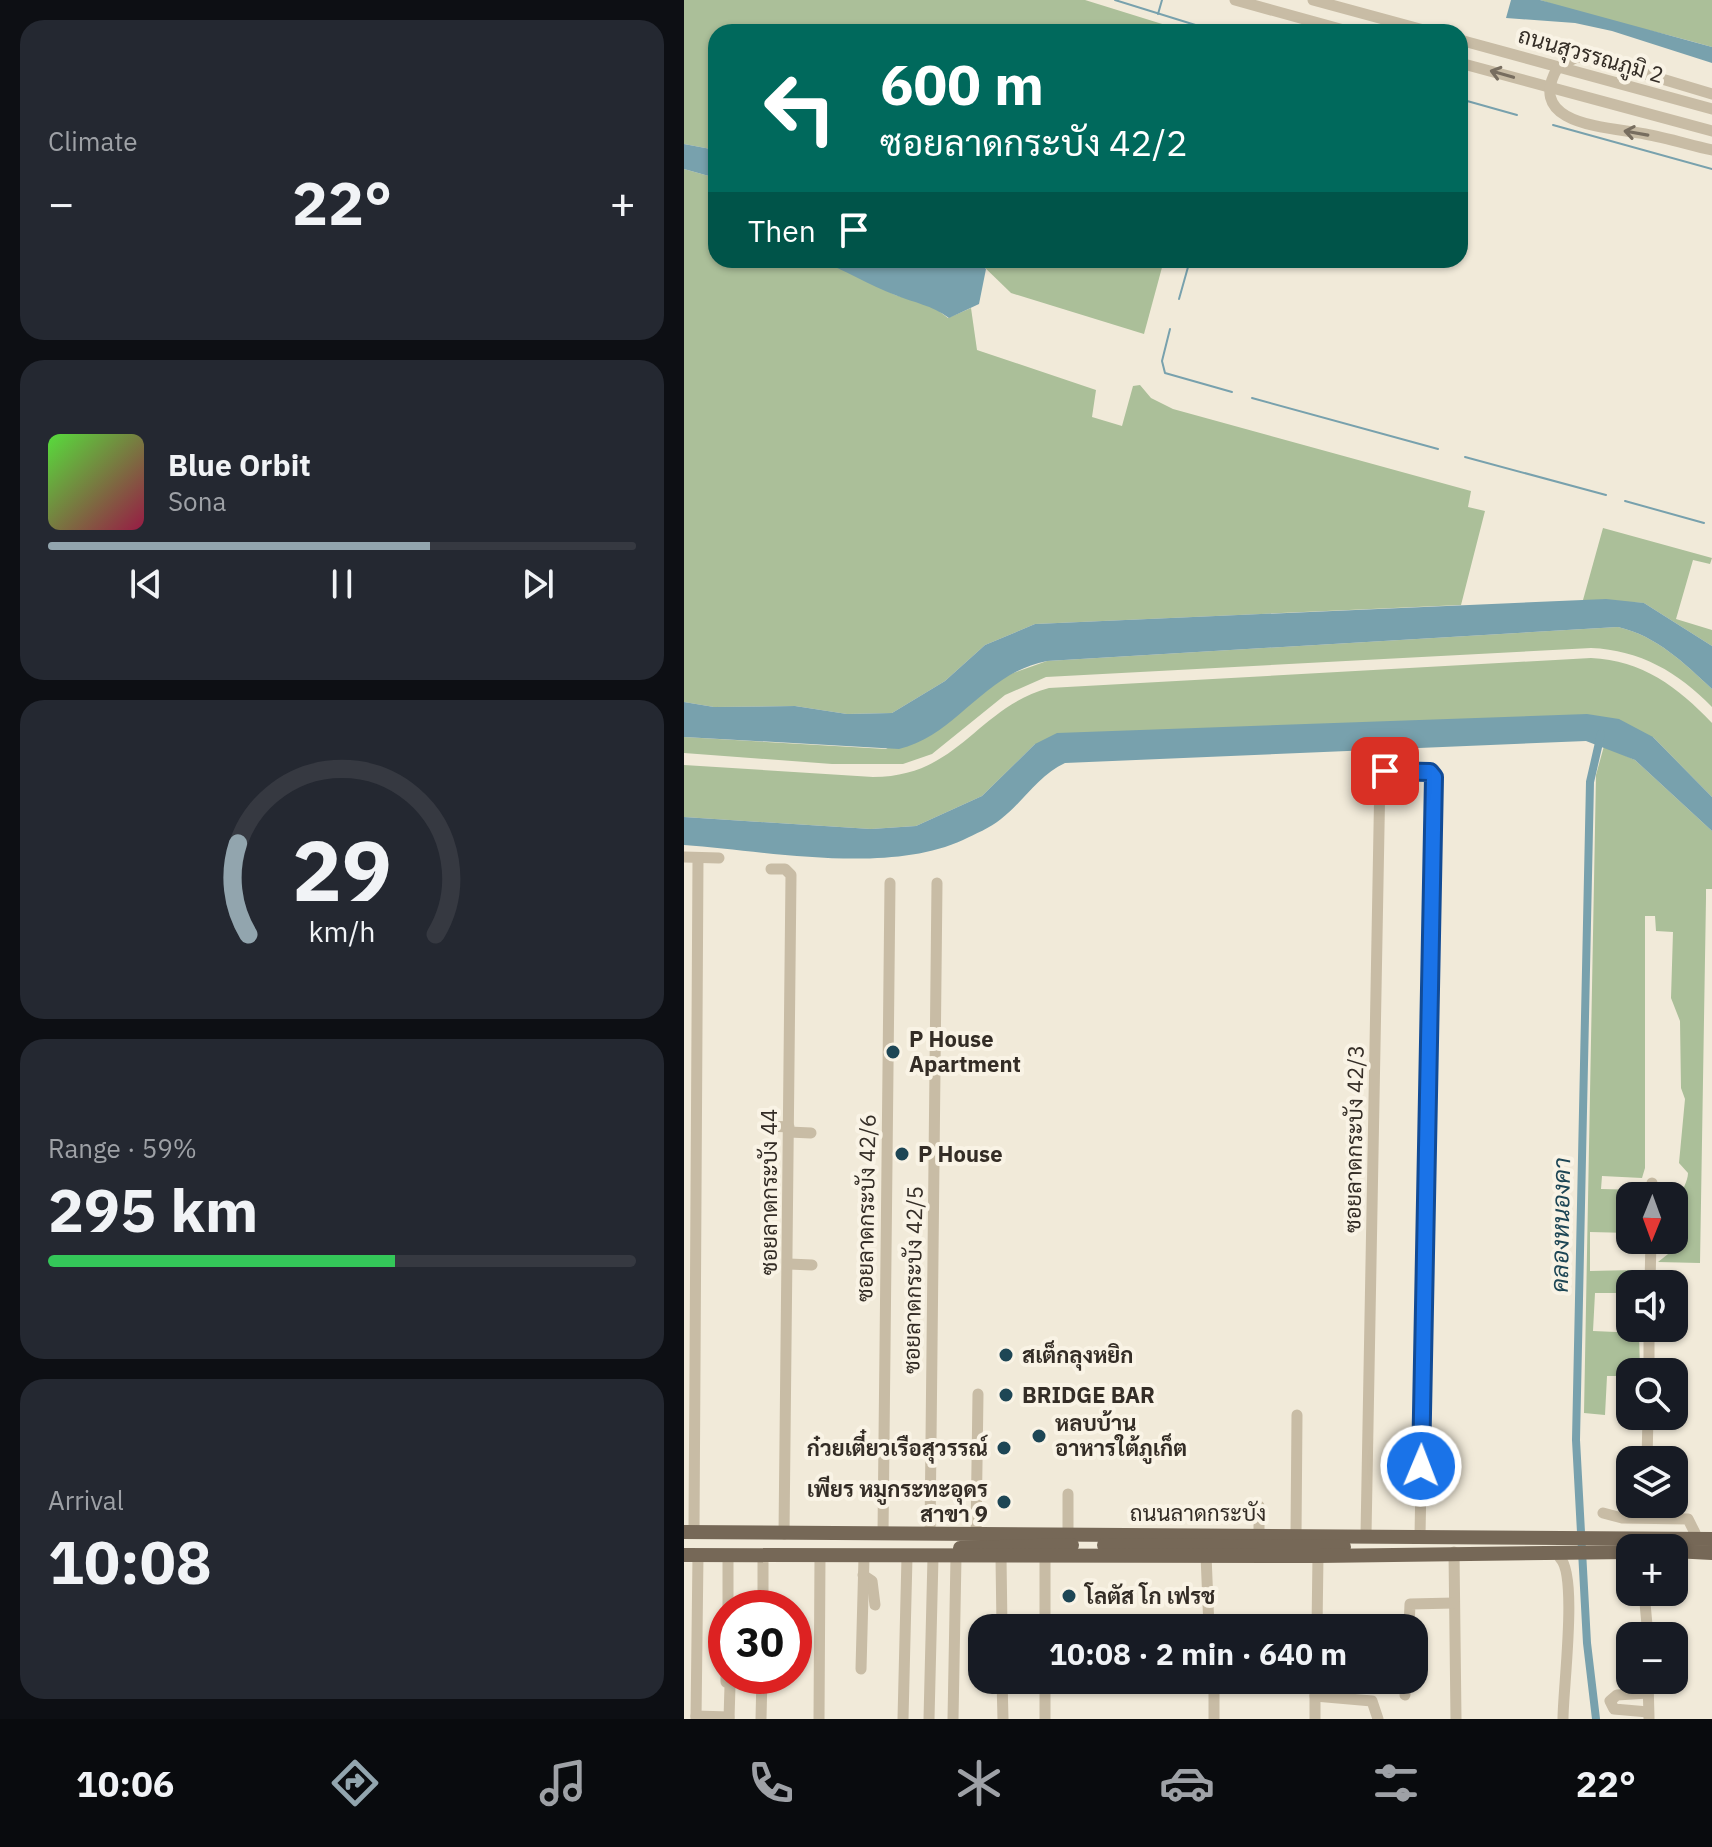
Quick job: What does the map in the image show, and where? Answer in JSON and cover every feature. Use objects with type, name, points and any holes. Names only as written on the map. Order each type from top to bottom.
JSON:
[{"type":"main road","points":[[1469,1530],[1558,1531],[1561,1535],[1560,1558],[1484,1558],[1456,1547],[1469,1530]]},
{"type":"main road","points":[[1616,1534],[1605,1532],[1605,1558],[1616,1558]]},
{"type":"main road","name":"ถนนลาดกระบัง","points":[[687,1535],[790,1538],[883,1534],[1366,1535],[1420,1536],[1456,1547]]},
{"type":"main road","points":[[790,1538],[977,1542],[1021,1541],[1050,1535]]},
{"type":"main road","name":"ถนนลาดกระบัง","points":[[1688,1545],[1712,1536]]},
{"type":"main road","points":[[684,1548],[1222,1545],[1431,1552]]},
{"type":"main road","name":"ถนนลาดกระบัง","points":[[1507,1545],[1616,1551]]},
{"type":"main road","name":"ถนนลาดกระบัง","points":[[691,1555],[1318,1556],[1431,1552],[1456,1547],[1507,1545],[1616,1546]]},
{"type":"main road","name":"ถนนลาดกระบัง","points":[[1688,1549],[1712,1556]]},
{"type":"street","points":[[1236,0],[1257,2],[1326,24]]},
{"type":"street","points":[[1313,0],[1402,24]]},
{"type":"street","name":"ถนนสุวรรณภูมิ 2","points":[[1468,42],[1712,109]]},
{"type":"street","points":[[1712,94],[1592,58],[1577,57],[1558,67],[1550,90],[1554,104],[1574,121],[1712,150]]},
{"type":"street","name":"ถนนสุวรรณภูมิ 2","points":[[1468,65],[1712,131]]},
{"type":"street","name":"ซอยลาดกระบัง 42/3","points":[[1366,1535],[1380,774],[1430,772],[1434,777],[1420,1536]]},
{"type":"street","points":[[684,857],[719,858]]},
{"type":"street","points":[[687,1535],[698,858]]},
{"type":"street","name":"ซอยลาดกระบัง 44","points":[[771,869],[785,869],[791,875],[790,1538]]},
{"type":"street","name":"ซอยลาดกระบัง 42/6","points":[[883,1534],[890,883]]},
{"type":"street","name":"ซอยลาดกระบัง 42/5","points":[[930,1534],[937,883]]},
{"type":"street","points":[[769,1126],[811,1133]]},
{"type":"street","points":[[789,1264],[812,1265]]},
{"type":"street","points":[[976,1534],[978,1394]]},
{"type":"street","points":[[1296,1535],[1297,1415]]},
{"type":"street","points":[[1068,1494],[1068,1535]]},
{"type":"street","points":[[1259,1506],[1259,1534]]},
{"type":"street","points":[[1603,1513],[1616,1516]]},
{"type":"street","points":[[1668,1518],[1688,1519],[1685,1534]]},
{"type":"street","points":[[1456,1547],[1456,1719]]},
{"type":"street","points":[[691,1555],[696,1718],[729,1718],[728,1694]]},
{"type":"street","points":[[1206,1555],[1208,1614]]},
{"type":"street","points":[[728,1556],[728,1590]]},
{"type":"street","points":[[763,1556],[763,1590]]},
{"type":"street","points":[[819,1719],[820,1556]]},
{"type":"street","points":[[1317,1614],[1318,1556]]},
{"type":"street","points":[[861,1669],[864,1557]]},
{"type":"street","points":[[903,1719],[907,1557]]},
{"type":"street","points":[[929,1719],[933,1557]]},
{"type":"street","points":[[953,1719],[956,1557]]},
{"type":"street","points":[[1001,1557],[1002,1614]]},
{"type":"street","points":[[1045,1557],[1045,1614]]},
{"type":"street","points":[[1560,1558],[1566,1565],[1570,1613],[1564,1656],[1563,1719]]},
{"type":"street","points":[[863,1575],[871,1577],[875,1605]]},
{"type":"street","points":[[1410,1614],[1410,1604],[1454,1603]]},
{"type":"street","points":[[761,1719],[762,1694]]},
{"type":"street","points":[[1002,1694],[1003,1719]]},
{"type":"street","points":[[1045,1694],[1045,1719]]},
{"type":"street","points":[[1214,1694],[1214,1719]]},
{"type":"street","points":[[1632,1694],[1617,1695],[1610,1701],[1614,1709],[1648,1716],[1648,1694]]},
{"type":"street","points":[[1315,1719],[1315,1696],[1372,1701],[1378,1719]]},
{"type":"green space","points":[[684,0],[1085,0],[1162,24],[708,24],[708,148],[684,144]]},
{"type":"green space","points":[[1540,0],[1712,0],[1712,47],[1582,13]]},
{"type":"green space","points":[[684,169],[708,176],[708,268],[840,268],[895,295],[931,305],[948,318],[971,308],[977,350],[1096,390],[1092,417],[1122,426],[1133,386],[1140,385],[1151,398],[1173,409],[1471,491],[1468,507],[1485,511],[1461,605],[1035,624],[985,645],[945,681],[892,713],[847,714],[795,706],[714,707],[684,702]]},
{"type":"green space","points":[[985,268],[1162,268],[1144,334],[1011,293]]},
{"type":"green space","points":[[1603,528],[1712,558],[1710,564],[1693,560],[1676,619],[1712,630],[1712,646],[1644,603],[1583,600]]},
{"type":"green space","points":[[1618,627],[1645,637],[1680,660],[1712,689],[1712,707],[1686,683],[1657,665],[1626,653],[1591,648],[1046,677],[1005,695],[932,754],[903,764],[832,764],[684,753],[684,737],[886,749],[1005,676],[1047,661]]},
{"type":"green space","points":[[1591,658],[1627,664],[1658,678],[1686,698],[1712,723],[1712,797],[1653,737],[1035,744],[982,796],[916,826],[871,829],[684,817],[684,765],[873,777],[902,774],[927,766],[1003,710],[1049,688]]},
{"type":"green space","points":[[1604,746],[1635,760],[1712,831],[1712,889],[1706,889],[1700,1263],[1658,1262],[1668,1254],[1688,1254],[1688,1173],[1679,1163],[1685,1099],[1681,1088],[1680,1021],[1671,998],[1673,932],[1656,931],[1655,916],[1645,916],[1645,1168],[1642,1178],[1602,1176],[1601,1189],[1616,1189],[1616,1233],[1590,1232],[1590,1271],[1616,1270],[1616,1293],[1595,1293],[1593,1331],[1616,1332],[1616,1342],[1639,1342],[1640,1358],[1616,1358],[1616,1376],[1607,1376],[1605,1415],[1584,1413],[1596,775]]},
{"type":"water","points":[[1511,0],[1540,0],[1712,47],[1712,63],[1612,31],[1575,23],[1506,18]]},
{"type":"water","points":[[684,144],[708,148],[708,176],[684,169]]},
{"type":"water","points":[[838,268],[986,269],[979,304],[949,318]]},
{"type":"water","points":[[1606,599],[1644,603],[1712,646],[1712,689],[1657,644],[1618,627],[1047,661],[1005,678],[937,731],[899,749],[684,737],[684,702],[714,707],[795,706],[847,714],[892,713],[945,681],[985,645],[1035,624]]},
{"type":"water","points":[[1587,714],[1619,719],[1653,737],[1712,797],[1712,831],[1635,760],[1586,741],[1065,763],[1047,774],[997,822],[933,851],[863,859],[684,845],[684,817],[871,829],[916,826],[982,796],[1035,744],[1057,733]]},
{"type":"waterway","points":[[1115,0],[1192,24]]},
{"type":"waterway","points":[[1158,14],[1162,0]]},
{"type":"waterway","points":[[1468,101],[1517,115]]},
{"type":"waterway","points":[[1553,125],[1712,169]]},
{"type":"waterway","points":[[1179,299],[1188,268]]},
{"type":"waterway","points":[[1170,329],[1162,361],[1165,373],[1232,392]]},
{"type":"waterway","points":[[1252,398],[1438,449]]},
{"type":"waterway","points":[[1465,457],[1606,495]]},
{"type":"waterway","points":[[1625,501],[1704,523]]},
{"type":"waterway","name":"คลองหนองคา","points":[[1596,1719],[1587,1643],[1576,1440],[1590,782],[1601,734]]},
{"type":"place","name":"P House Apartment","points":[[893,1052]]},
{"type":"place","name":"P House","points":[[902,1154]]},
{"type":"place","name":"สเต็กลุงหยิก","points":[[1006,1355]]},
{"type":"place","name":"BRIDGE BAR","points":[[1006,1395]]},
{"type":"place","name":"หลบบ้าน อาหารใต้ภูเก็ต","points":[[1039,1436]]},
{"type":"place","name":"ก๋วยเตี๋ยวเรือสุวรรณ์","points":[[1004,1448]]},
{"type":"place","name":"เพียร หมูกระทะอุดร สาขา 9","points":[[1004,1502]]},
{"type":"place","name":"โลตัส โก เฟรช","points":[[1069,1596]]},
{"type":"route","points":[[1385,771],[1430,772],[1434,777],[1421,1466]]}]
